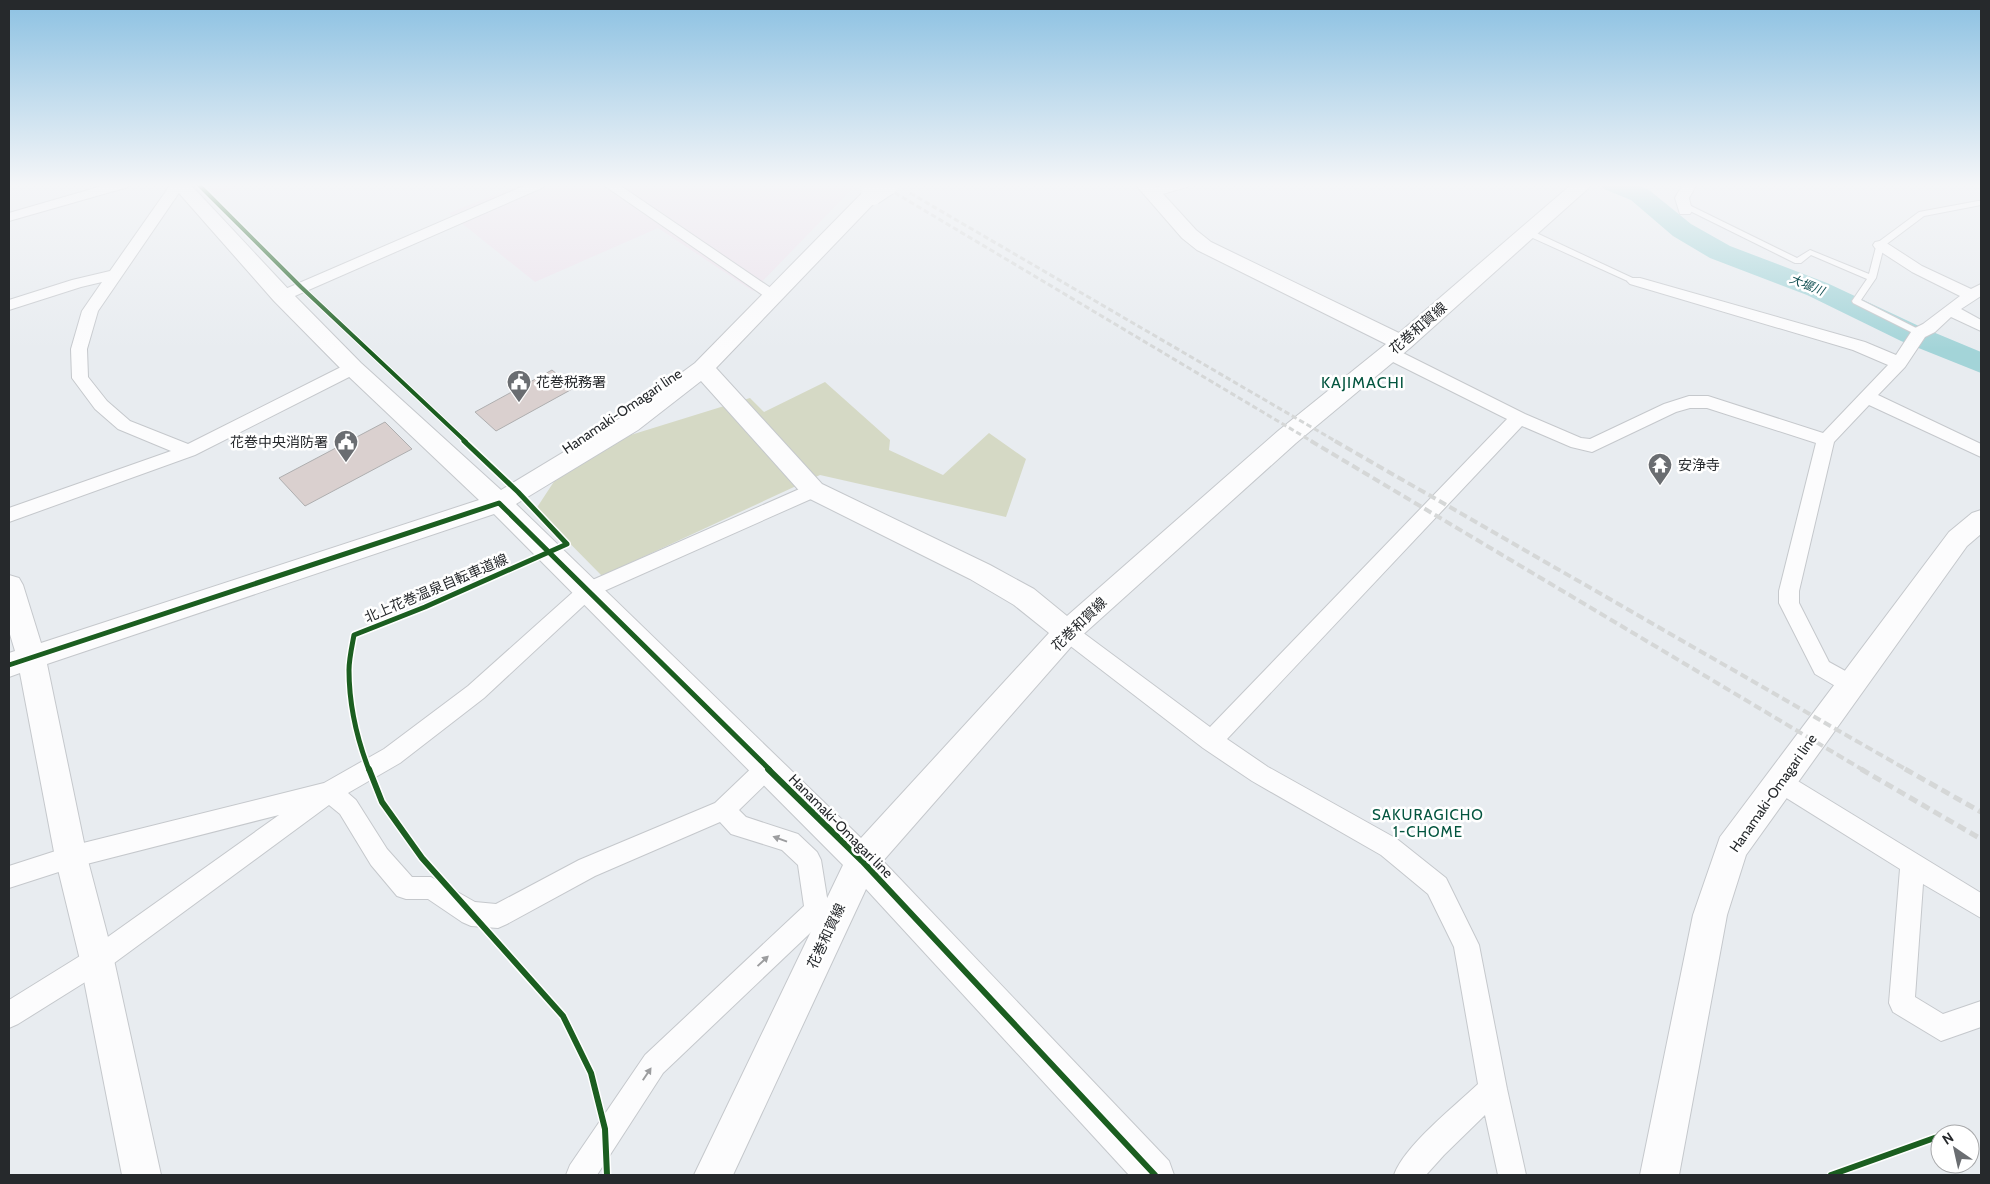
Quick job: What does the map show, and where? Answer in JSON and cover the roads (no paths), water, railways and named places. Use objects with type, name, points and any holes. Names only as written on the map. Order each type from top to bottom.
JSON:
[{"type":"street","points":[[140,239],[90,311],[80,349],[80,378],[101,405],[124,425],[188,451]]},
{"type":"street","name":"Hanamaki-Omagari line","points":[[230,239],[282,296],[354,368],[499,503],[862,861],[1155,1175]]},
{"type":"street","points":[[282,296],[412,239]]},
{"type":"street","points":[[691,239],[773,295]]},
{"type":"street","name":"Hanamaki-Omagari line","points":[[499,503],[629,424],[703,368],[829,239]]},
{"type":"street","points":[[1196,239],[1204,246],[1396,348],[1519,418],[1577,443],[1592,446],[1670,408],[1689,402],[1708,402],[1826,440]]},
{"type":"street","name":"花巻和賀線","points":[[713,1175],[862,861],[1067,632],[1287,436],[1396,348],[1519,239]]},
{"type":"street","points":[[1880,245],[1917,269],[1976,292]]},
{"type":"street","points":[[9,305],[77,283],[114,275]]},
{"type":"street","points":[[1635,281],[1859,346],[1899,363]]},
{"type":"street","points":[[1850,684],[1822,668],[1789,603],[1789,591],[1826,440],[1899,363],[1916,337],[1976,292]]},
{"type":"street","points":[[1950,310],[1981,326]]},
{"type":"street","points":[[9,515],[188,451],[354,368]]},
{"type":"street","points":[[703,368],[813,490],[980,572],[1024,597],[1211,741],[1260,774],[1389,847],[1437,886],[1466,944],[1493,1089],[1512,1175]]},
{"type":"street","points":[[1866,397],[1981,451]]},
{"type":"street","points":[[1211,741],[1519,418]]},
{"type":"street","points":[[9,1015],[97,960],[329,792],[392,756],[476,692],[588,590],[813,490]]},
{"type":"street","points":[[20,662],[499,503]]},
{"type":"street","name":"Hanamaki-Omagari line","points":[[1659,1175],[1710,915],[1732,848],[1850,684],[1958,539],[1981,520]]},
{"type":"street","points":[[9,585],[20,662],[97,960],[141,1175]]},
{"type":"street","points":[[329,792],[348,806],[379,858],[406,888],[431,888],[471,914],[498,916],[587,868],[723,810],[768,768]]},
{"type":"street","points":[[1780,782],[1981,906]]},
{"type":"street","points":[[9,877],[71,857],[329,792]]},
{"type":"street","points":[[586,1165],[654,1064],[818,910],[810,860],[790,842],[739,826],[723,810]]},
{"type":"street","points":[[1913,863],[1902,1003],[1941,1028],[1981,1014]]},
{"type":"street","points":[[1408,1175],[1434,1145],[1493,1089]]},
{"type":"lane","points":[[1543,239],[1635,281]]},
{"type":"lane","points":[[1751,239],[1798,261],[1810,252],[1872,278]]},
{"type":"lane","points":[[1888,239],[1880,245],[1872,278],[1856,301],[1916,337]]},
{"type":"waterway","name":"大堰川","points":[[1698,239],[1720,252],[1817,289],[1911,334],[1981,363]]},
{"type":"railway","points":[[973,239],[1313,442]]},
{"type":"railway","points":[[989,239],[1337,442]]},
{"type":"railway","points":[[1311,441],[1863,770]]},
{"type":"railway","points":[[1335,441],[1907,770]]},
{"type":"railway","points":[[1861,769],[1981,839]]},
{"type":"railway","points":[[1905,769],[1981,812]]},
{"type":"place","name":"花巻税務署","points":[[519,403]]},
{"type":"place","name":"花巻中央消防署","points":[[346,463]]},
{"type":"place","name":"安浄寺","points":[[1660,486]]},
{"type":"district","name":"KAJIMACHI","points":[[1363,382]]},
{"type":"district","name":"SAKURAGICHO 1-CHOME","points":[[1428,824]]}]
